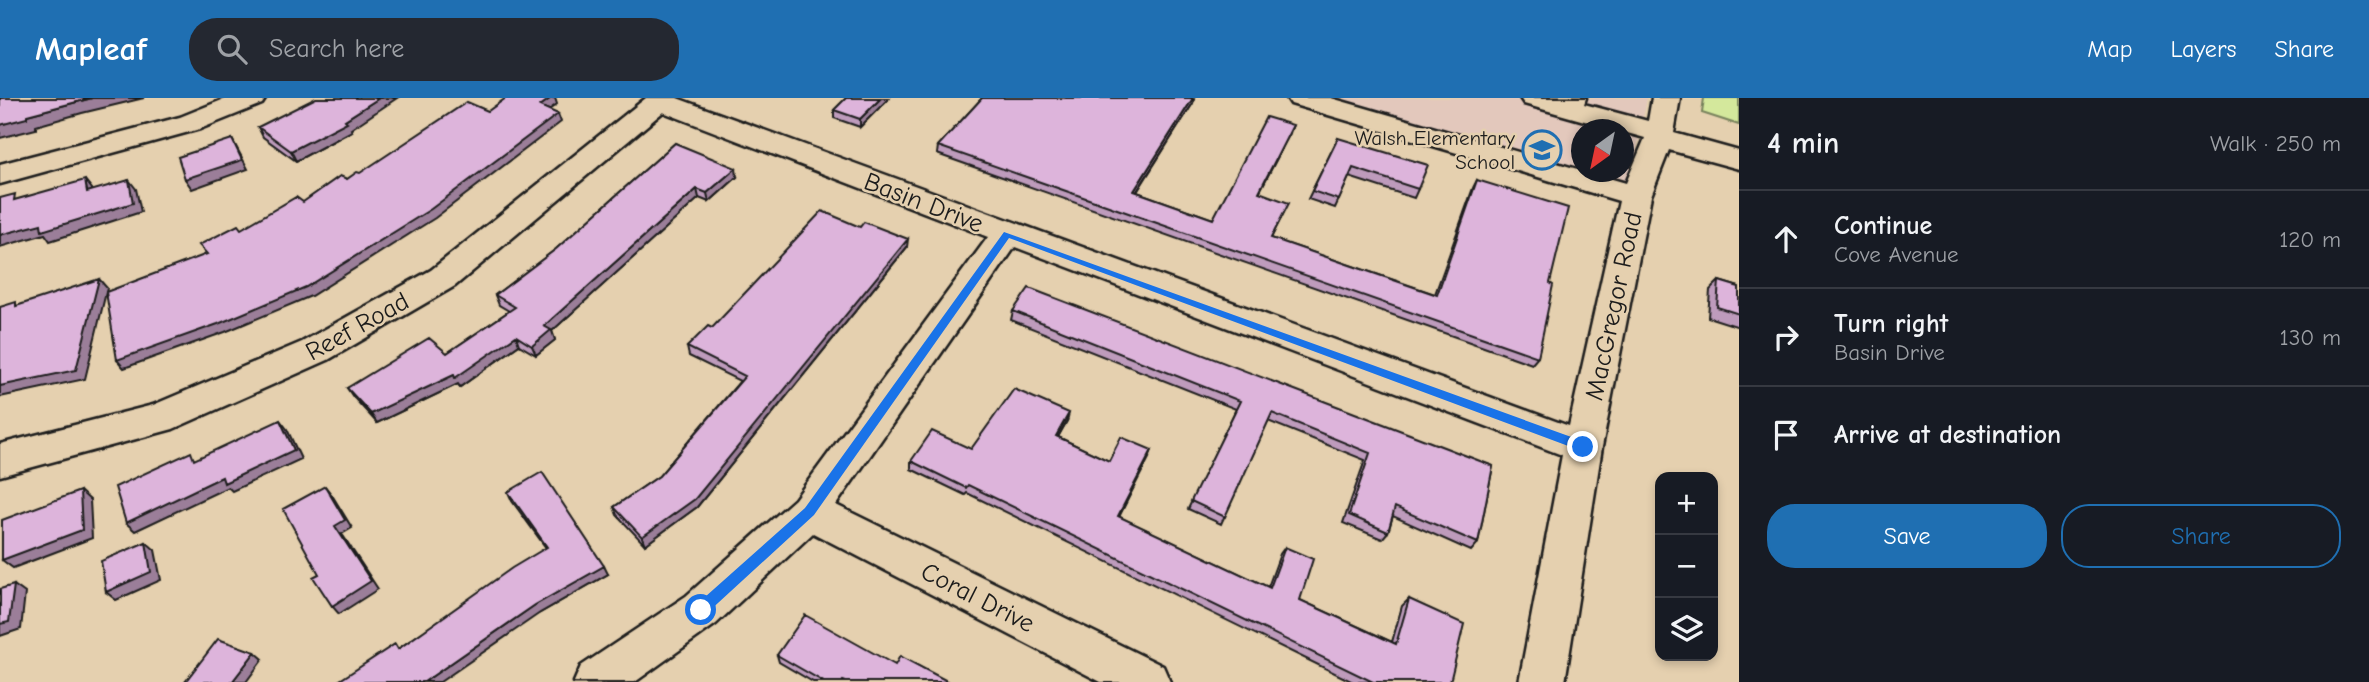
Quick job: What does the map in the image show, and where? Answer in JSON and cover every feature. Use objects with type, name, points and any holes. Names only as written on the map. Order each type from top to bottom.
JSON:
[{"type":"street","points":[[0,174],[190,123],[252,98]]},
{"type":"street","points":[[1301,98],[1333,102],[1636,196]]},
{"type":"street","points":[[1534,98],[1662,123],[1739,160]]},
{"type":"street","name":"Basin Drive","points":[[660,100],[1007,234],[1583,447]]},
{"type":"street","name":"Reef Road","points":[[0,460],[160,418],[315,351],[443,278],[660,100]]},
{"type":"street","name":"MacGregor Road","points":[[1542,682],[1583,447],[1636,196],[1662,123]]},
{"type":"street","points":[[597,682],[701,610],[809,511],[1007,234]]},
{"type":"street","name":"Coral Drive","points":[[809,511],[1147,682]]},
{"type":"shaded area","name":"Walsh Elementary School","points":[[1322,98],[1647,98],[1634,163],[1634,119],[1571,119],[1571,171]]},
{"type":"shaded area","name":"Walsh Elementary School","points":[[1609,182],[1630,182],[1629,188]]},
{"type":"green space","points":[[1704,98],[1739,98],[1739,125],[1702,113]]},
{"type":"building","points":[[0,98],[92,98],[0,125]]},
{"type":"building","points":[[316,98],[379,98],[345,120],[347,122],[291,151],[258,127]]},
{"type":"building","points":[[506,98],[551,98],[540,106],[558,114],[431,209],[306,287],[218,324],[117,360],[106,292],[207,254],[199,245],[238,225],[241,229],[296,197],[303,202],[340,176],[347,179],[357,172],[360,173],[467,102],[488,111]]},
{"type":"building","points":[[846,98],[881,98],[860,119],[834,110]]},
{"type":"building","points":[[982,98],[1193,98],[1134,191],[1213,219],[1266,117],[1293,125],[1259,192],[1289,203],[1271,238],[1437,295],[1477,180],[1568,208],[1550,283],[1553,285],[1538,357],[938,146]]},
{"type":"building","points":[[1338,138],[1428,165],[1418,189],[1353,168],[1339,200],[1312,191]]},
{"type":"building","points":[[232,139],[242,160],[185,179],[178,157]]},
{"type":"building","points":[[675,143],[736,168],[707,193],[697,189],[544,326],[551,330],[532,346],[516,336],[455,378],[454,375],[371,414],[347,388],[429,338],[447,353],[515,307],[495,295],[556,249]]},
{"type":"building","points":[[85,180],[87,192],[129,180],[133,203],[42,231],[41,224],[0,235],[0,198],[15,194],[14,200]]},
{"type":"building","points":[[822,211],[860,227],[864,222],[908,239],[695,499],[642,537],[614,507],[659,476],[745,376],[687,347],[708,326],[712,328]]},
{"type":"building","points":[[99,279],[76,370],[0,386],[0,307],[16,302],[16,306]]},
{"type":"building","points":[[1719,281],[1739,287],[1739,314],[1717,307]]},
{"type":"building","points":[[1029,288],[1493,466],[1478,543],[1395,507],[1388,532],[1349,515],[1370,453],[1272,413],[1225,517],[1191,501],[1240,401],[1013,311]]},
{"type":"building","points":[[1014,389],[1069,413],[1056,436],[1109,461],[1121,437],[1152,450],[1118,516],[1270,588],[1285,547],[1313,559],[1300,600],[1396,644],[1409,599],[1464,624],[1450,682],[1373,682],[968,485],[966,488],[911,461],[932,431],[971,449]]},
{"type":"building","points":[[280,420],[294,450],[224,483],[222,477],[126,523],[115,487],[191,452],[194,460]]},
{"type":"building","points":[[542,472],[604,566],[535,605],[424,682],[337,682],[395,644],[398,649],[512,568],[547,547],[508,492]]},
{"type":"building","points":[[325,486],[345,520],[335,526],[371,581],[332,606],[313,577],[319,574],[283,509]]},
{"type":"building","points":[[80,491],[82,530],[2,560],[2,520]]},
{"type":"building","points":[[146,542],[151,572],[106,592],[101,561]]},
{"type":"building","points":[[14,585],[9,622],[0,624],[0,589]]},
{"type":"building","points":[[805,615],[895,665],[900,656],[949,682],[824,682],[777,655]]},
{"type":"building","points":[[218,639],[255,652],[232,682],[185,682]]},
{"type":"place","name":"Walsh Elementary School","points":[[1542,150]]},
{"type":"route","points":[[701,610],[809,511],[1007,234],[1583,447]]}]
